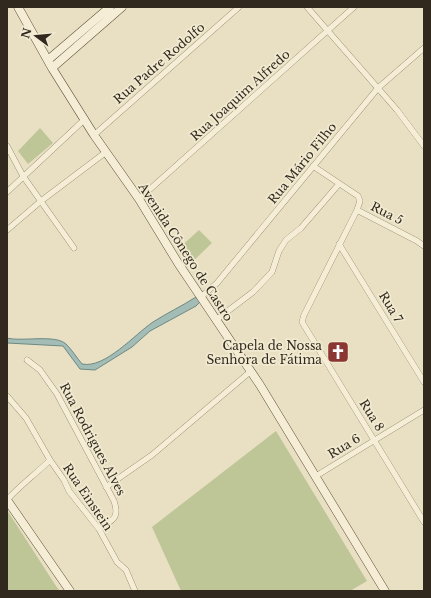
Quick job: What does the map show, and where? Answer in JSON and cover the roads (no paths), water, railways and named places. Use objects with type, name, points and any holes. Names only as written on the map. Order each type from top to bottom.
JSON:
[{"type":"main road","name":"Avenida Cônego de Castro","points":[[18,7],[52,68],[94,135],[139,199],[201,297],[251,371],[385,591]]},
{"type":"main road","points":[[48,60],[110,7]]},
{"type":"main road","points":[[52,68],[119,8]]},
{"type":"main road","points":[[7,500],[70,591]]},
{"type":"street","name":"Rua Padre Rodolfo","points":[[94,135],[239,7]]},
{"type":"street","points":[[307,7],[397,110],[424,146]]},
{"type":"street","name":"Rua Joaquim Alfredo","points":[[139,199],[354,7]]},
{"type":"street","name":"Rua Mário Filho","points":[[201,297],[217,283],[378,88],[424,48]]},
{"type":"street","points":[[7,192],[85,119]]},
{"type":"street","points":[[7,146],[23,176],[74,248]]},
{"type":"street","points":[[7,230],[41,201],[106,152]]},
{"type":"street","name":"Rua 5","points":[[314,166],[360,198],[357,210],[424,246]]},
{"type":"street","points":[[216,320],[253,292],[272,272],[279,251],[286,240],[301,228],[339,184]]},
{"type":"street","points":[[339,244],[357,210]]},
{"type":"street","name":"Rua 8","points":[[339,244],[302,320],[424,522]]},
{"type":"street","name":"Rua 7","points":[[339,244],[424,382]]},
{"type":"street","name":"Rua Rodrigues Alves","points":[[27,360],[40,370],[57,394],[114,501],[117,512],[115,517],[99,530]]},
{"type":"street","points":[[106,487],[152,455],[251,371]]},
{"type":"street","name":"Rua Einstein","points":[[7,396],[26,418],[50,460],[64,480],[69,491],[99,530],[117,562],[126,570],[135,591]]},
{"type":"street","name":"Rua 6","points":[[316,476],[424,410]]},
{"type":"street","points":[[7,500],[22,484],[36,475],[50,460]]},
{"type":"water","points":[[196,297],[200,302],[196,306],[150,331],[132,347],[95,370],[80,369],[63,346],[7,343],[7,338],[54,339],[66,344],[82,364],[91,364],[110,356],[153,322]]},
{"type":"place","name":"Capela de Nossa Senhora de Fátima","points":[[338,352]]}]
